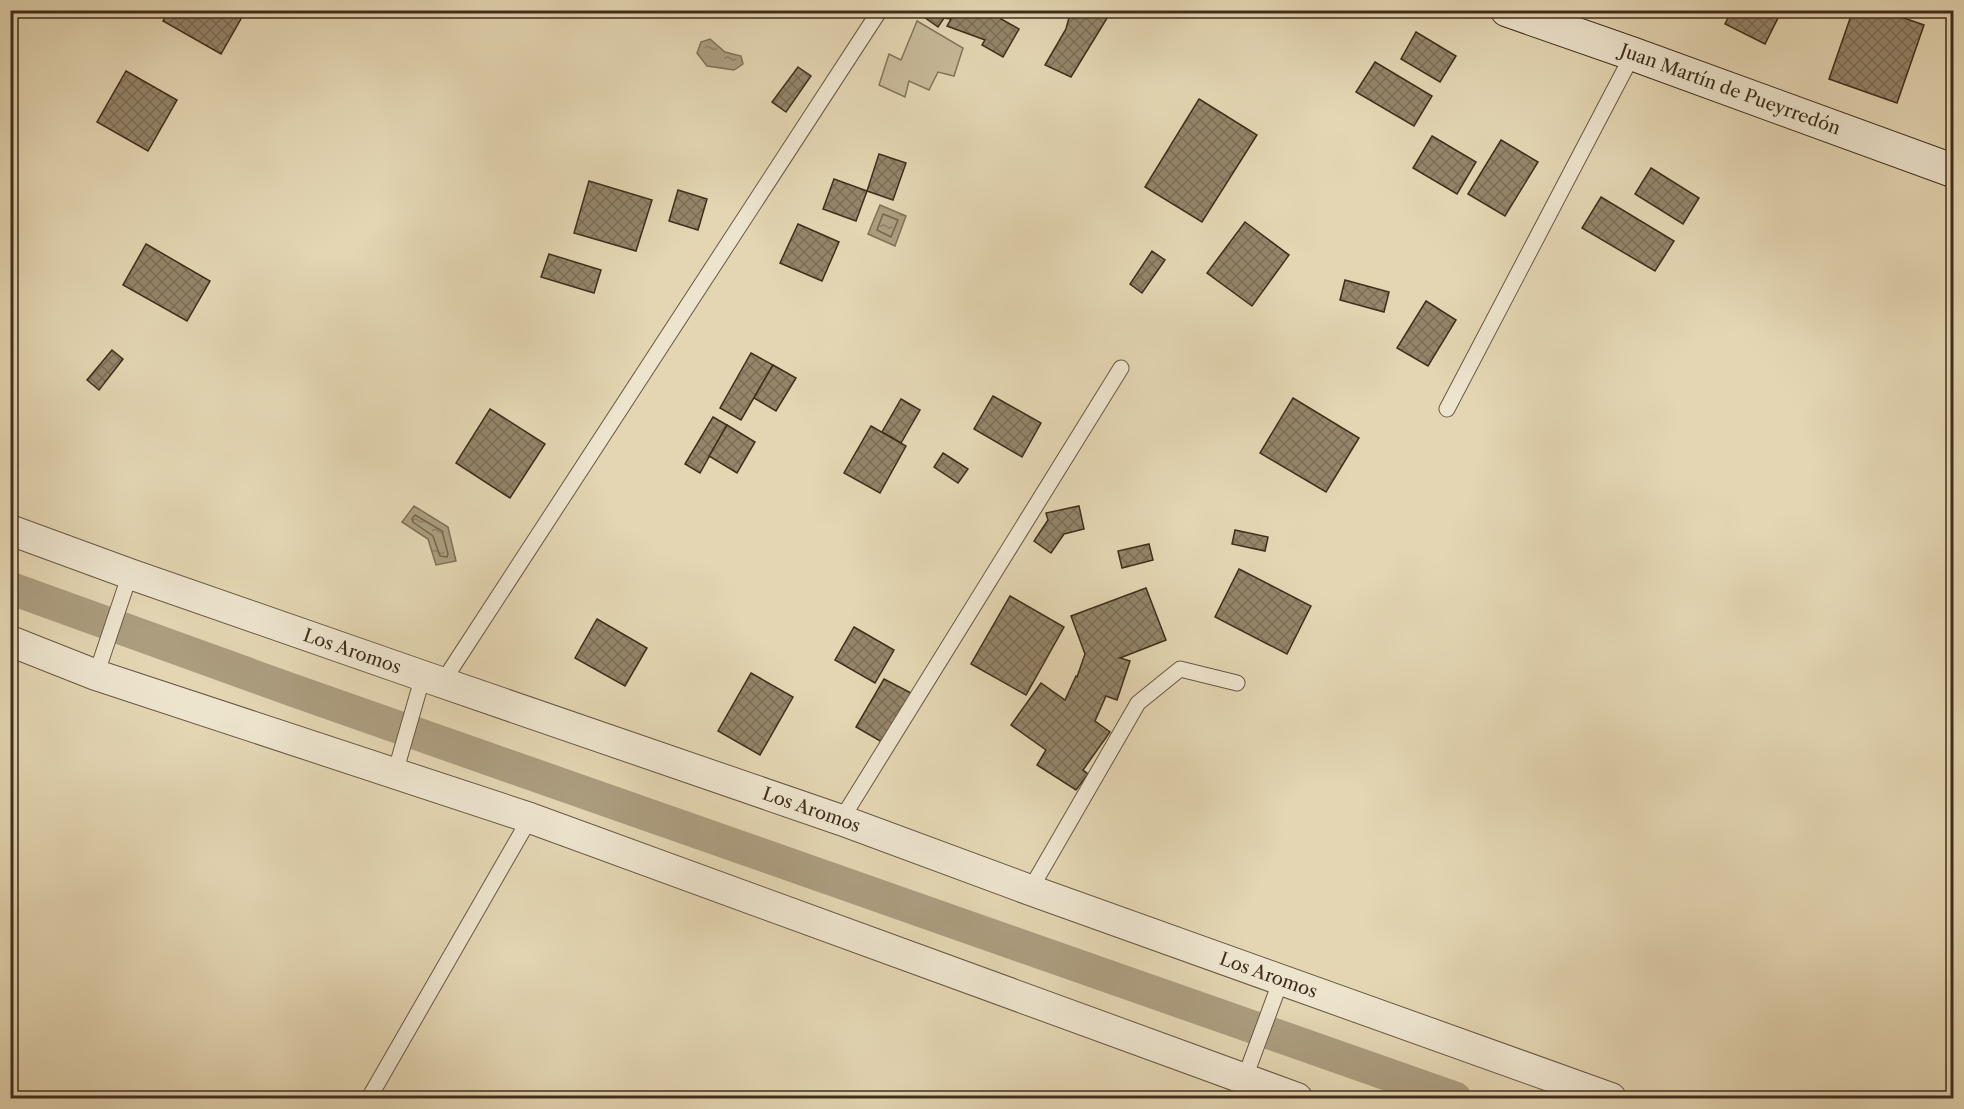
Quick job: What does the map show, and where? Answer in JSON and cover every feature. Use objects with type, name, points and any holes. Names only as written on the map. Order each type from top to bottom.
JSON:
[{"type":"main road","name":"Juan Martín de Pueyrredón","points":[[1507,10],[1953,171]]},
{"type":"street","name":"Los Aromos","points":[[10,530],[432,680],[841,820],[1611,1098]]},
{"type":"street","points":[[10,641],[96,675],[530,818],[1297,1098]]},
{"type":"lane","points":[[395,773],[432,680],[880,10]]},
{"type":"lane","points":[[1447,409],[1633,54]]},
{"type":"lane","points":[[841,820],[1121,368]]},
{"type":"lane","points":[[96,675],[130,574]]},
{"type":"lane","points":[[1030,890],[1138,703],[1180,669],[1237,683]]},
{"type":"lane","points":[[369,1098],[530,818]]},
{"type":"lane","points":[[1244,1080],[1281,980]]},
{"type":"shaded area","points":[[917,21],[963,48],[954,76],[938,72],[929,90],[909,81],[905,97],[879,85],[889,54],[901,60]]},
{"type":"water","points":[[710,39],[725,52],[741,56],[743,64],[734,70],[707,66],[697,53],[701,42]]},
{"type":"water","points":[[880,205],[906,216],[895,246],[868,234]]},
{"type":"water","points":[[414,506],[448,527],[456,561],[436,565],[428,539],[402,522]]},
{"type":"building","points":[[169,10],[246,10],[221,54],[163,21]]},
{"type":"building","points":[[927,10],[1007,10],[1001,19],[1019,29],[1003,57],[982,45],[985,40],[947,26],[951,19],[944,18],[938,27],[924,17]]},
{"type":"building","points":[[1071,10],[1112,10],[1071,77],[1045,65],[1066,29]]},
{"type":"building","points":[[1732,10],[1782,10],[1765,44],[1725,24]]},
{"type":"building","points":[[1853,10],[1881,10],[1924,25],[1897,103],[1829,79]]},
{"type":"building","points":[[1416,32],[1456,56],[1440,82],[1401,59]]},
{"type":"building","points":[[1375,62],[1432,96],[1414,126],[1356,92]]},
{"type":"building","points":[[798,67],[811,76],[786,112],[772,102]]},
{"type":"building","points":[[126,71],[177,100],[148,151],[97,122]]},
{"type":"building","points":[[1199,99],[1257,135],[1202,222],[1145,187]]},
{"type":"building","points":[[1432,136],[1476,162],[1457,194],[1413,168]]},
{"type":"building","points":[[1501,140],[1538,162],[1505,216],[1468,194]]},
{"type":"building","points":[[879,154],[906,163],[893,200],[867,191]]},
{"type":"building","points":[[1651,168],[1699,198],[1683,224],[1635,194]]},
{"type":"building","points":[[834,179],[867,191],[856,221],[823,209]]},
{"type":"building","points":[[589,181],[652,200],[636,251],[574,233]]},
{"type":"building","points":[[678,190],[707,199],[698,230],[669,221]]},
{"type":"building","points":[[1601,197],[1674,241],[1655,271],[1582,228]]},
{"type":"building","points":[[1245,222],[1289,255],[1252,306],[1207,273]]},
{"type":"building","points":[[798,224],[839,242],[822,281],[780,263]]},
{"type":"building","points":[[146,244],[210,281],[187,321],[123,285]]},
{"type":"building","points":[[1152,251],[1165,260],[1142,293],[1130,284]]},
{"type":"building","points":[[549,254],[601,270],[594,293],[541,277]]},
{"type":"building","points":[[1345,280],[1389,292],[1384,312],[1340,300]]},
{"type":"building","points":[[1426,301],[1456,320],[1428,366],[1397,348]]},
{"type":"building","points":[[112,350],[123,359],[99,390],[87,380]]},
{"type":"building","points":[[751,353],[773,365],[741,420],[720,408]]},
{"type":"building","points":[[773,365],[796,378],[776,411],[754,398]]},
{"type":"building","points":[[993,396],[1041,423],[1022,457],[974,429]]},
{"type":"building","points":[[1293,398],[1359,438],[1326,492],[1260,453]]},
{"type":"building","points":[[901,399],[920,410],[901,443],[882,432]]},
{"type":"building","points":[[490,409],[545,444],[510,498],[456,463]]},
{"type":"building","points":[[713,417],[727,425],[700,473],[685,464]]},
{"type":"building","points":[[727,425],[755,442],[737,473],[709,456]]},
{"type":"building","points":[[871,426],[906,446],[880,493],[844,473]]},
{"type":"building","points":[[943,453],[968,469],[958,483],[934,467]]},
{"type":"building","points":[[1079,506],[1084,529],[1064,534],[1051,553],[1034,541],[1048,520],[1046,513]]},
{"type":"building","points":[[1235,530],[1268,537],[1265,551],[1232,544]]},
{"type":"building","points":[[1149,544],[1153,560],[1122,568],[1118,551]]},
{"type":"building","points":[[1239,569],[1311,606],[1287,654],[1215,617]]},
{"type":"building","points":[[1146,588],[1166,640],[1120,658],[1130,661],[1117,700],[1106,696],[1095,721],[1110,732],[1083,770],[1088,774],[1076,790],[1037,765],[1046,750],[1011,725],[1041,683],[1065,700],[1077,677],[1085,654],[1071,616]]},
{"type":"building","points":[[1010,596],[1064,627],[1026,695],[971,664]]},
{"type":"building","points":[[597,619],[647,648],[625,686],[575,658]]},
{"type":"building","points":[[854,627],[894,650],[875,683],[835,660]]},
{"type":"building","points":[[751,673],[793,697],[760,755],[718,731]]},
{"type":"building","points":[[884,679],[915,695],[887,745],[856,727]]},
{"type":"waterway","points":[[10,588],[295,691],[1455,1098]]}]
